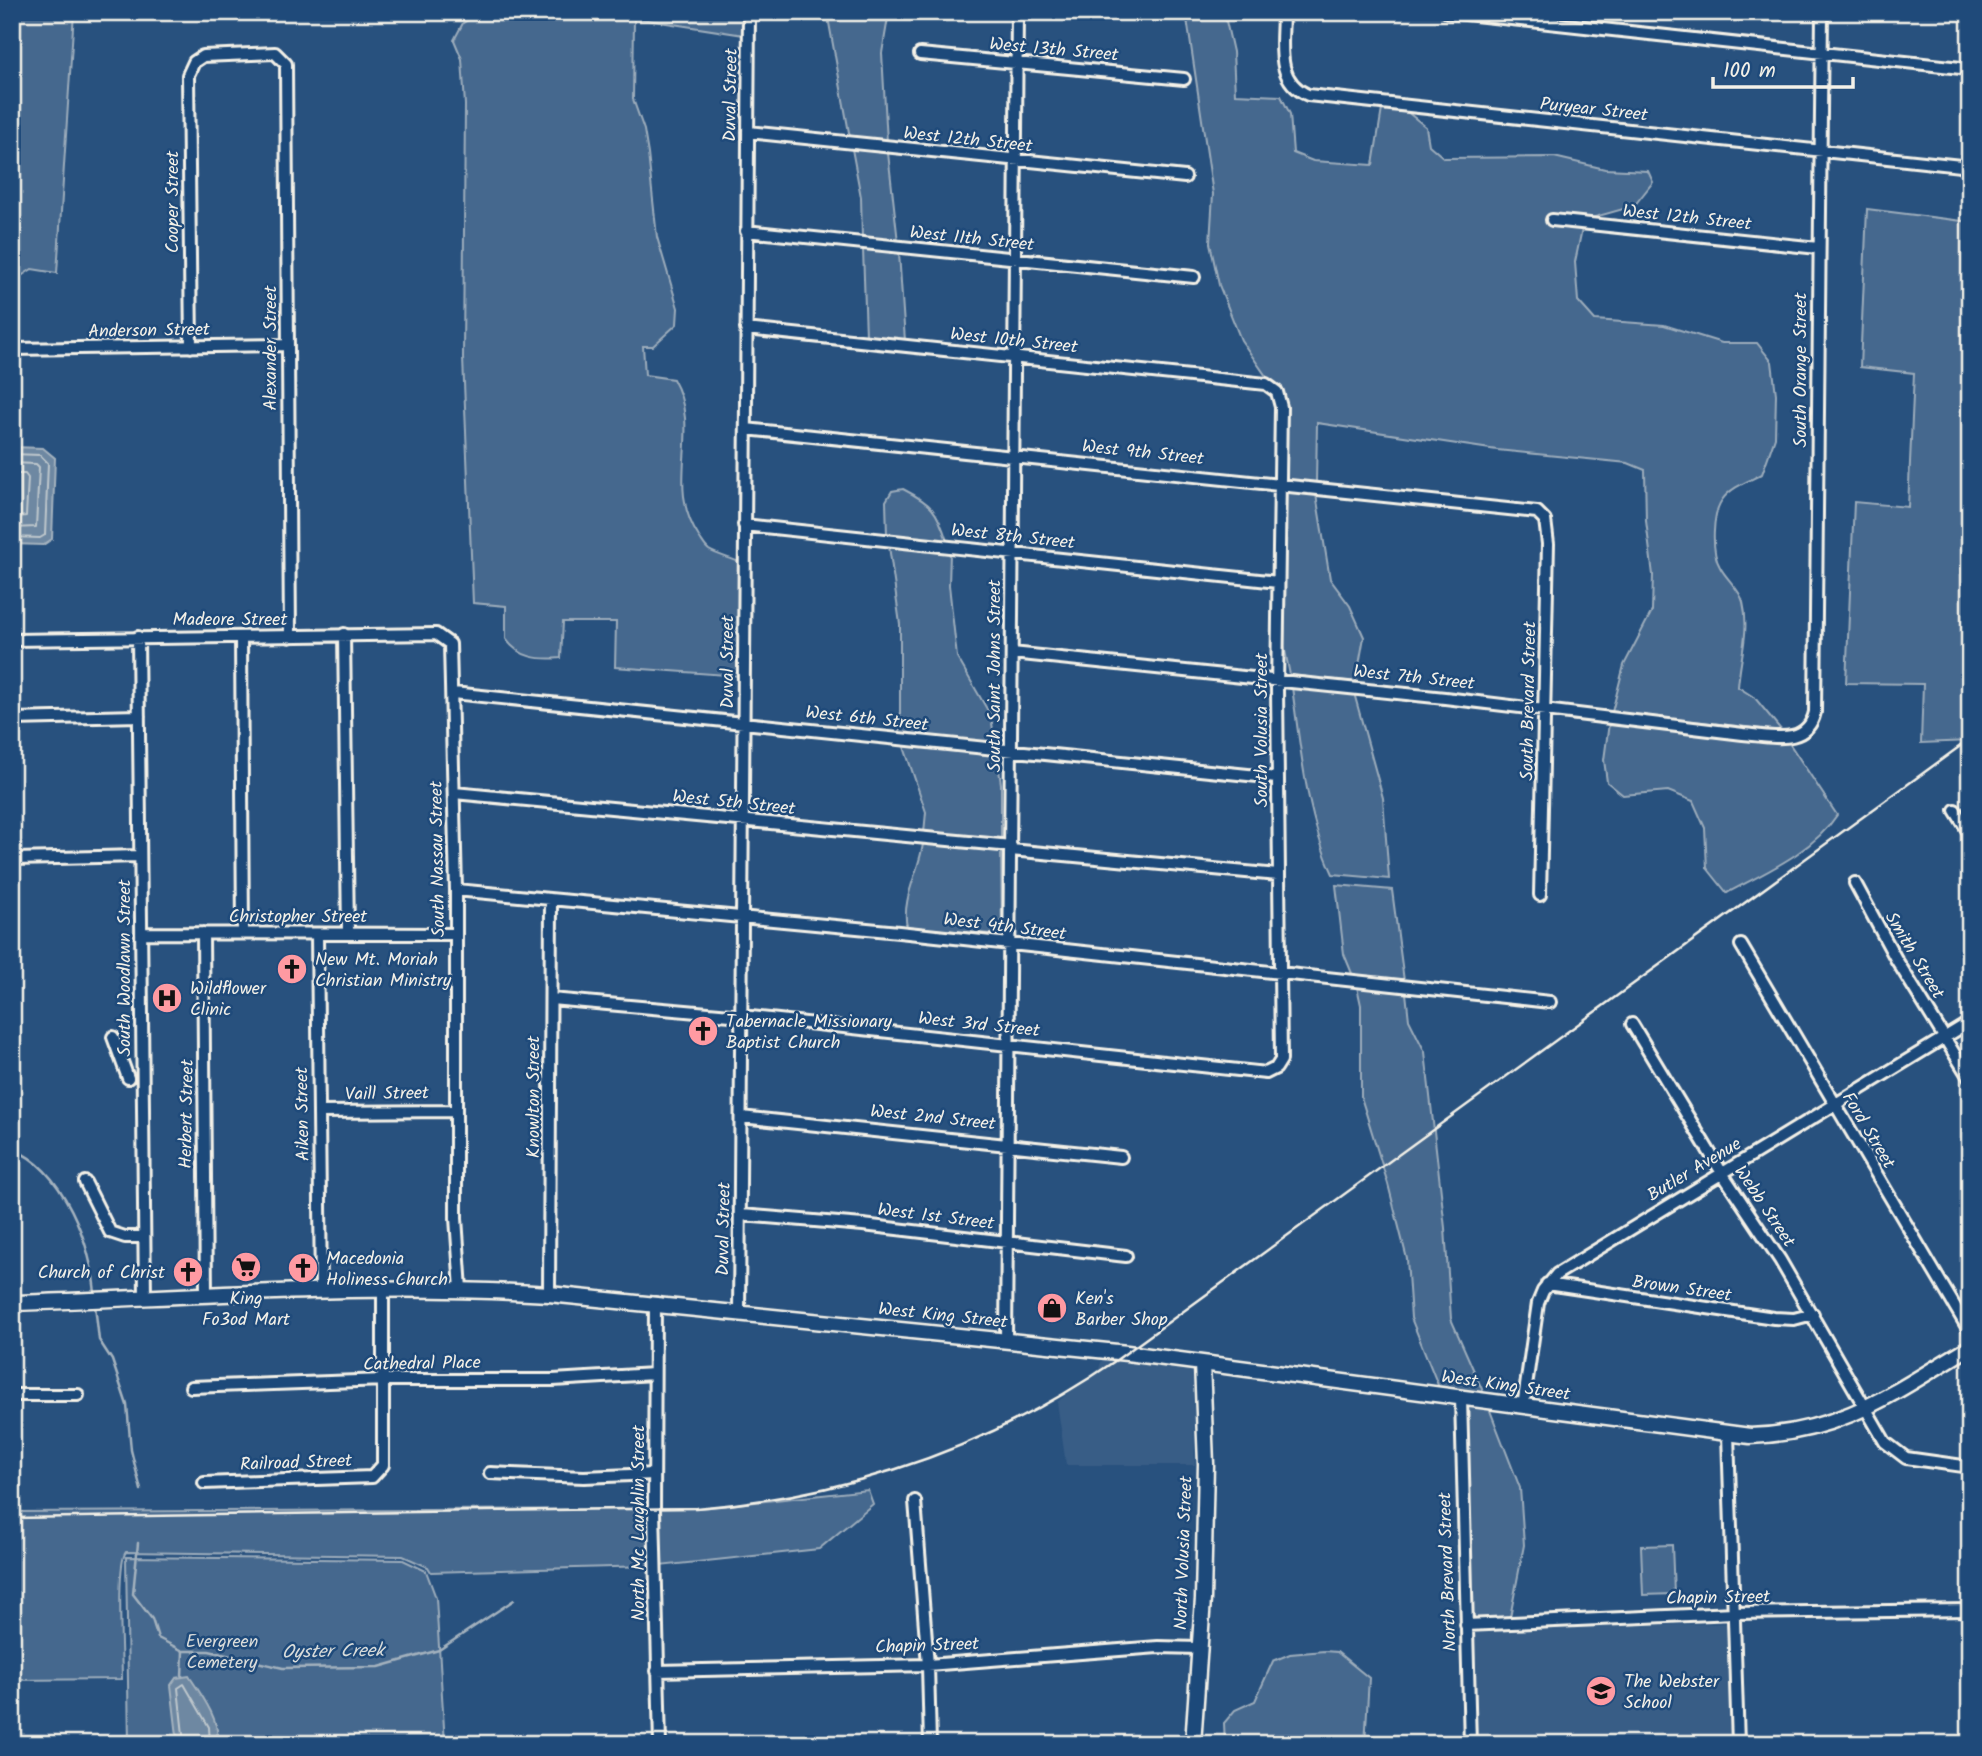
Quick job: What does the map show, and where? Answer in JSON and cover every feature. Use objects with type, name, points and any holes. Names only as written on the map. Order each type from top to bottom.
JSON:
[{"type":"main road","name":"West King Street","points":[[12,1303],[383,1290],[461,1289],[549,1294],[740,1312],[1202,1363],[1728,1434],[1798,1432],[1833,1423],[1866,1409],[1970,1346]]},
{"type":"main road","name":"North Volusia Street","points":[[1193,1744],[1206,1464],[1202,1363]]},
{"type":"street","name":"Duval Street","points":[[740,1312],[749,12]]},
{"type":"street","name":"South Saint Johns Street","points":[[1006,1341],[1011,1045],[1017,12]]},
{"type":"street","name":"Puryear Street","points":[[1283,12],[1285,77],[1295,90],[1308,95],[1970,167]]},
{"type":"street","points":[[1447,12],[1551,18],[1820,53],[1970,69]]},
{"type":"street","name":"South Orange Street","points":[[1810,727],[1815,712],[1822,12]]},
{"type":"street","name":"Cooper Street","points":[[191,347],[188,75],[197,60],[210,54],[271,52],[284,60]]},
{"type":"street","name":"West 13th Street","points":[[920,54],[1184,79]]},
{"type":"street","name":"Alexander Street","points":[[284,60],[290,637]]},
{"type":"street","name":"West 12th Street","points":[[748,132],[1185,177]]},
{"type":"street","name":"West 12th Street","points":[[1552,220],[1818,248]]},
{"type":"street","name":"West 11th Street","points":[[746,231],[1194,277]]},
{"type":"street","name":"West 10th Street","points":[[746,329],[1266,384],[1277,392]]},
{"type":"street","name":"Anderson Street","points":[[12,349],[286,345]]},
{"type":"street","name":"South Volusia Street","points":[[1276,1069],[1280,1060],[1277,778],[1281,407],[1277,392]]},
{"type":"street","name":"West 9th Street","points":[[746,429],[1536,512]]},
{"type":"street","name":"South Brevard Street","points":[[1536,512],[1545,520],[1548,544],[1540,895]]},
{"type":"street","name":"West 8th Street","points":[[744,525],[1278,582]]},
{"type":"street","points":[[344,634],[348,933]]},
{"type":"street","name":"Madeore Street","points":[[12,640],[436,634],[447,640]]},
{"type":"street","name":"South Woodlawn Street","points":[[138,637],[145,1298]]},
{"type":"street","points":[[241,637],[243,933]]},
{"type":"street","name":"South Nassau Street","points":[[447,640],[452,650],[453,693],[456,1218],[461,1289]]},
{"type":"street","name":"West 7th Street","points":[[1012,653],[1791,738],[1810,727]]},
{"type":"street","name":"West 6th Street","points":[[453,693],[1277,778]]},
{"type":"street","points":[[12,719],[139,716]]},
{"type":"street","name":"West 5th Street","points":[[454,793],[1278,875]]},
{"type":"street","points":[[1955,810],[1970,834]]},
{"type":"street","points":[[15,859],[141,856]]},
{"type":"street","name":"Smith Street","points":[[1855,883],[1896,959],[1970,1079]]},
{"type":"street","name":"West 4th Street","points":[[456,890],[1011,944],[1550,1002]]},
{"type":"street","name":"Knowlton Street","points":[[549,1294],[551,900]]},
{"type":"street","name":"Christopher Street","points":[[141,933],[456,934]]},
{"type":"street","name":"Herbert Street","points":[[202,933],[206,1296]]},
{"type":"street","name":"Aiken Street","points":[[317,935],[321,1292]]},
{"type":"street","name":"Ford Street","points":[[1741,945],[1833,1105],[1970,1332]]},
{"type":"street","name":"West 3rd Street","points":[[551,999],[742,1016],[1266,1073],[1276,1069]]},
{"type":"street","name":"Butler Avenue","points":[[1547,1284],[1557,1274],[1970,1022]]},
{"type":"street","name":"Webb Street","points":[[1632,1024],[1722,1173],[1813,1314],[1885,1442],[1898,1454],[1970,1467]]},
{"type":"street","points":[[113,1037],[128,1078]]},
{"type":"street","name":"Vaill Street","points":[[319,1112],[456,1111]]},
{"type":"street","name":"West 2nd Street","points":[[741,1116],[1121,1157]]},
{"type":"street","points":[[85,1182],[110,1232],[125,1237],[144,1237]]},
{"type":"street","name":"West 1st Street","points":[[741,1215],[863,1225],[1126,1256]]},
{"type":"street","points":[[1523,1407],[1538,1303],[1547,1284]]},
{"type":"street","name":"Brown Street","points":[[1547,1284],[1774,1318],[1794,1319],[1813,1314]]},
{"type":"street","points":[[383,1290],[384,1380]]},
{"type":"street","name":"North Mc Laughlin Street","points":[[654,1303],[654,1474],[660,1744]]},
{"type":"street","name":"Cathedral Place","points":[[191,1387],[384,1380],[553,1380],[654,1374]]},
{"type":"street","name":"Railroad Street","points":[[204,1483],[372,1477],[383,1465],[384,1380]]},
{"type":"street","points":[[12,1395],[78,1395]]},
{"type":"street","name":"North Brevard Street","points":[[1461,1398],[1470,1744]]},
{"type":"street","points":[[1728,1434],[1738,1744]]},
{"type":"street","points":[[490,1473],[584,1477],[654,1474]]},
{"type":"street","points":[[915,1501],[928,1665],[930,1744]]},
{"type":"street","name":"Chapin Street","points":[[1466,1625],[1734,1613],[1970,1610]]},
{"type":"street","name":"Chapin Street","points":[[657,1671],[928,1665],[1158,1647],[1199,1648]]},
{"type":"shaded area","points":[[1103,1356],[1193,1368],[1195,1465],[1066,1465],[1057,1402],[1099,1369]]},
{"type":"shaded area","name":"The Webster School","points":[[1727,1623],[1731,1744],[1475,1744],[1472,1639],[1478,1630]]},
{"type":"green space","points":[[12,12],[74,12],[57,273],[32,269],[12,282]]},
{"type":"green space","points":[[475,12],[744,12],[744,35],[634,18],[633,99],[644,130],[657,237],[678,308],[677,324],[653,346],[643,346],[645,375],[673,379],[682,399],[685,419],[684,497],[689,517],[699,537],[708,549],[739,562],[740,676],[615,667],[616,622],[563,622],[561,658],[530,656],[517,650],[506,639],[506,606],[473,603],[463,358],[465,105],[462,59],[454,40],[463,23],[476,15]]},
{"type":"green space","points":[[827,12],[889,12],[882,53],[887,142],[850,138]]},
{"type":"green space","points":[[1186,12],[1224,12],[1233,52],[1235,94],[1281,96],[1290,114],[1293,153],[1313,161],[1373,165],[1382,109],[1406,111],[1426,127],[1429,145],[1444,158],[1554,157],[1605,169],[1648,171],[1653,182],[1634,206],[1588,219],[1548,215],[1547,225],[1582,229],[1575,262],[1578,301],[1595,320],[1664,325],[1722,343],[1757,343],[1772,362],[1776,394],[1775,437],[1762,474],[1735,488],[1722,500],[1716,514],[1714,543],[1720,567],[1739,593],[1745,613],[1738,687],[1755,698],[1782,731],[1612,712],[1624,665],[1652,611],[1653,575],[1646,521],[1645,470],[1628,463],[1497,450],[1317,423],[1316,483],[1285,480],[1287,422],[1284,391],[1268,379],[1241,340],[1219,285],[1210,243],[1213,194]]},
{"type":"green space","points":[[852,149],[888,153],[898,242],[862,238],[861,197]]},
{"type":"green space","points":[[1867,209],[1970,222],[1970,741],[1921,743],[1923,684],[1846,683],[1854,502],[1908,507],[1914,373],[1860,367]]},
{"type":"green space","points":[[863,249],[899,253],[905,341],[866,336]]},
{"type":"green space","points":[[903,489],[932,509],[947,541],[887,535],[886,501],[892,491]]},
{"type":"green space","points":[[1284,491],[1316,494],[1330,579],[1350,606],[1364,637],[1356,682],[1290,675],[1283,641]]},
{"type":"green space","points":[[889,546],[950,553],[949,585],[957,657],[991,716],[995,743],[900,733],[900,624]]},
{"type":"green space","points":[[1292,687],[1354,693],[1383,798],[1389,879],[1333,874],[1311,806]]},
{"type":"green space","points":[[1609,723],[1789,743],[1837,815],[1815,840],[1801,851],[1727,893],[1707,868],[1705,828],[1693,801],[1668,791],[1623,795],[1607,782],[1604,760]]},
{"type":"green space","points":[[903,744],[997,754],[1001,784],[1001,840],[924,833],[926,812]]},
{"type":"green space","points":[[923,844],[1001,851],[1002,935],[907,927],[906,906]]},
{"type":"green space","points":[[1336,885],[1392,890],[1404,981],[1353,976],[1344,954]]},
{"type":"green space","points":[[1357,987],[1406,993],[1409,1020],[1425,1052],[1445,1228],[1451,1319],[1485,1396],[1440,1390],[1411,1318],[1407,1259],[1388,1184],[1361,1097],[1361,1005]]},
{"type":"green space","points":[[1466,1404],[1489,1408],[1520,1488],[1524,1545],[1510,1617],[1471,1619]]},
{"type":"green space","points":[[868,1490],[873,1504],[819,1549],[660,1566],[659,1508],[699,1508]]},
{"type":"green space","points":[[649,1509],[650,1566],[431,1572],[428,1567],[403,1556],[126,1552],[120,1591],[122,1679],[12,1680],[12,1512]]},
{"type":"green space","points":[[1672,1545],[1674,1594],[1643,1595],[1641,1546]]},
{"type":"green space","name":"Evergreen Cemetery","points":[[126,1557],[403,1560],[426,1571],[436,1598],[445,1744],[129,1744]]},
{"type":"green space","points":[[1337,1652],[1369,1678],[1365,1744],[1225,1744],[1224,1723],[1235,1710],[1255,1701],[1273,1661],[1290,1654]]},
{"type":"water","points":[[12,447],[43,448],[55,458],[52,539],[43,545],[12,544]]},
{"type":"water","points":[[189,1676],[214,1718],[218,1736],[216,1744],[178,1744],[171,1685],[176,1678]]},
{"type":"waterway","name":"Oyster Creek","points":[[12,1149],[30,1159],[46,1173],[72,1210],[88,1254],[95,1295]]},
{"type":"waterway","name":"Oyster Creek","points":[[95,1305],[99,1340],[112,1360],[127,1405],[131,1450],[141,1490]]},
{"type":"waterway","name":"Oyster Creek","points":[[138,1543],[133,1594],[152,1619],[158,1638],[183,1651],[209,1651],[283,1668],[379,1667],[439,1650],[514,1600]]},
{"type":"waterway","points":[[182,1677],[183,1651]]},
{"type":"railway","points":[[12,1518],[696,1508],[808,1492],[915,1463],[967,1443],[1067,1392],[1115,1361],[1970,739]]},
{"type":"place","name":"New Mt. Moriah Christian Ministry","points":[[292,969]]},
{"type":"place","name":"Wildflower Clinic","points":[[167,998]]},
{"type":"place","name":"Tabernacle Missionary Baptist Church","points":[[703,1031]]},
{"type":"place","name":"King Fo3od Mart","points":[[246,1267]]},
{"type":"place","name":"Macedonia Holiness Church","points":[[303,1268]]},
{"type":"place","name":"Church of Christ","points":[[188,1272]]},
{"type":"place","name":"Ken's Barber Shop","points":[[1052,1308]]},
{"type":"place","name":"The Webster School","points":[[1601,1691]]}]
